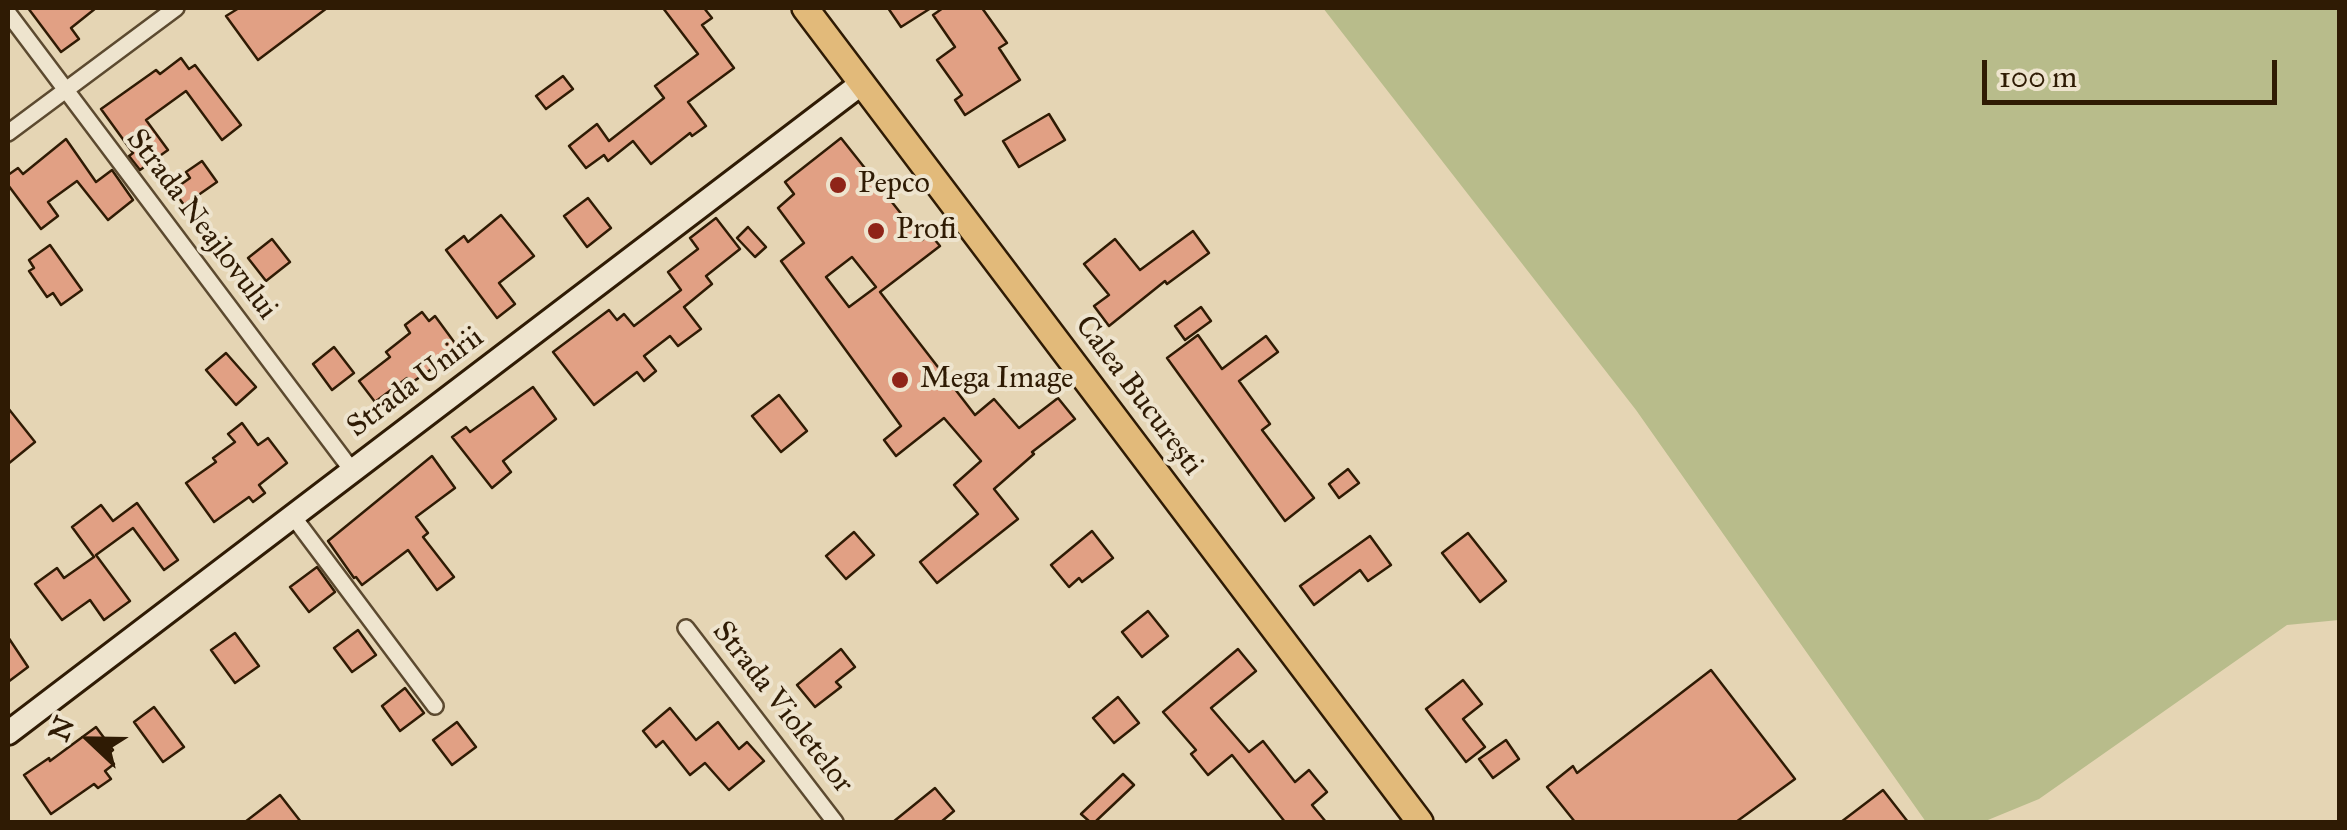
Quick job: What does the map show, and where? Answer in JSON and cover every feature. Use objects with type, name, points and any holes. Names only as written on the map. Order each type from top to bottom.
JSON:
[{"type":"main road","name":"Calea București","points":[[805,8],[1420,822]]},
{"type":"main road","name":"Strada Unirii","points":[[8,733],[862,84]]},
{"type":"street","points":[[8,133],[176,8]]},
{"type":"street","name":"Strada Neajlovului","points":[[8,13],[352,469]]},
{"type":"street","points":[[292,515],[434,706]]},
{"type":"street","name":"Strada Violetelor","points":[[686,628],[836,822]]},
{"type":"green space","points":[[1323,8],[2339,8],[2339,620],[2287,625],[2039,799],[1983,822],[1926,822],[1636,410]]},
{"type":"building","points":[[28,8],[96,8],[71,28],[79,39],[61,52]]},
{"type":"building","points":[[239,8],[327,8],[258,60],[226,16]]},
{"type":"building","points":[[663,8],[704,8],[712,18],[702,25],[734,68],[688,102],[706,126],[692,136],[690,133],[651,164],[633,141],[608,161],[604,155],[586,168],[569,146],[597,124],[609,141],[664,98],[655,86],[698,54]]},
{"type":"building","points":[[888,8],[931,8],[901,27]]},
{"type":"building","points":[[943,8],[982,8],[1007,43],[999,48],[1020,80],[965,115],[955,100],[962,95],[937,60],[955,47],[933,15]]},
{"type":"building","points":[[181,58],[189,69],[195,65],[241,125],[222,140],[186,91],[146,120],[168,150],[140,170],[129,156],[133,153],[101,109],[156,70],[160,74]]},
{"type":"building","points":[[563,76],[573,89],[546,109],[536,96]]},
{"type":"building","points":[[1049,114],[1065,140],[1019,167],[1003,141]]},
{"type":"building","points":[[841,138],[922,240],[930,234],[940,246],[880,292],[975,415],[994,399],[1019,428],[1058,398],[1075,419],[1032,452],[994,489],[1018,519],[937,583],[920,562],[978,514],[954,485],[981,461],[944,418],[896,456],[884,440],[901,426],[781,261],[804,243],[778,208],[794,194],[785,182]],"holes":[[[852,257],[876,287],[849,307],[826,277]]]},
{"type":"building","points":[[66,139],[96,182],[112,170],[133,200],[108,220],[77,181],[48,202],[58,216],[41,229],[8,185],[8,175],[18,168],[23,174]]},
{"type":"building","points":[[202,161],[217,182],[184,205],[173,190],[190,178],[186,172]]},
{"type":"building","points":[[588,198],[611,228],[587,247],[564,216]]},
{"type":"building","points":[[501,215],[534,256],[499,283],[515,304],[497,318],[446,250],[464,236],[468,242]]},
{"type":"building","points":[[716,218],[740,249],[706,276],[712,284],[684,307],[701,329],[678,346],[670,336],[644,356],[656,371],[644,381],[637,372],[594,405],[553,352],[609,310],[617,320],[624,314],[634,326],[681,290],[668,272],[698,249],[690,238]]},
{"type":"building","points":[[748,227],[766,247],[755,257],[737,238]]},
{"type":"building","points":[[1193,231],[1209,253],[1167,284],[1165,281],[1109,326],[1094,306],[1109,295],[1084,264],[1115,239],[1140,270]]},
{"type":"building","points":[[272,239],[290,262],[266,281],[248,258]]},
{"type":"building","points":[[50,245],[82,290],[61,305],[53,293],[47,297],[29,271],[34,268],[29,260]]},
{"type":"building","points":[[1201,307],[1211,321],[1185,340],[1175,326]]},
{"type":"building","points":[[422,312],[429,321],[435,316],[460,350],[411,383],[407,378],[375,402],[359,381],[390,357],[386,352],[410,333],[405,325]]},
{"type":"building","points":[[1198,335],[1222,369],[1266,336],[1278,352],[1239,381],[1270,424],[1262,430],[1314,498],[1285,521],[1167,358]]},
{"type":"building","points":[[334,347],[354,373],[332,390],[313,364]]},
{"type":"building","points":[[226,353],[256,387],[236,405],[206,370]]},
{"type":"building","points":[[533,387],[556,419],[503,461],[511,472],[492,488],[452,437],[466,427],[470,432]]},
{"type":"building","points":[[779,395],[807,431],[781,452],[752,416]]},
{"type":"building","points":[[8,408],[35,442],[8,464]]},
{"type":"building","points":[[242,423],[258,445],[268,438],[287,463],[259,485],[265,493],[253,502],[249,497],[214,522],[186,483],[216,462],[213,458],[235,442],[228,434]]},
{"type":"building","points":[[432,456],[455,488],[416,517],[428,533],[423,537],[454,577],[437,590],[408,550],[362,585],[328,541]]},
{"type":"building","points":[[1348,469],[1359,483],[1339,498],[1329,484]]},
{"type":"building","points":[[137,503],[178,560],[164,570],[133,528],[96,555],[130,601],[104,620],[90,600],[62,620],[35,584],[57,568],[64,578],[94,557],[72,527],[101,505],[113,521]]},
{"type":"building","points":[[1092,531],[1113,558],[1069,587],[1051,565]]},
{"type":"building","points":[[854,532],[874,555],[846,579],[826,556]]},
{"type":"building","points":[[1468,533],[1506,581],[1480,602],[1442,553]]},
{"type":"building","points":[[1370,536],[1391,565],[1368,581],[1360,570],[1314,605],[1300,586]]},
{"type":"building","points":[[317,567],[335,592],[309,612],[290,587]]},
{"type":"building","points":[[1148,611],[1168,636],[1142,657],[1122,632]]},
{"type":"building","points":[[358,630],[376,655],[352,672],[334,648]]},
{"type":"building","points":[[235,633],[259,666],[235,683],[211,650]]},
{"type":"building","points":[[8,637],[28,667],[8,682]]},
{"type":"building","points":[[841,649],[855,667],[836,682],[841,687],[815,707],[797,685]]},
{"type":"building","points":[[1238,649],[1256,671],[1211,708],[1249,752],[1263,741],[1295,782],[1309,770],[1327,792],[1312,805],[1326,822],[1285,822],[1232,755],[1208,775],[1191,754],[1196,750],[1163,712]]},
{"type":"building","points":[[1711,670],[1795,779],[1736,822],[1575,822],[1547,787],[1573,766],[1577,773]]},
{"type":"building","points":[[1463,680],[1482,704],[1463,719],[1485,747],[1466,762],[1426,709]]},
{"type":"building","points":[[405,688],[424,713],[400,731],[382,706]]},
{"type":"building","points":[[1118,697],[1139,723],[1114,743],[1093,718]]},
{"type":"building","points":[[154,707],[184,747],[163,762],[134,722]]},
{"type":"building","points":[[670,708],[696,740],[718,722],[739,749],[747,742],[764,761],[729,790],[705,763],[690,775],[663,741],[656,747],[643,731]]},
{"type":"building","points":[[457,722],[476,747],[452,765],[433,740]]},
{"type":"building","points":[[96,727],[113,750],[107,755],[114,764],[105,771],[111,779],[98,788],[94,784],[51,814],[24,775]]},
{"type":"building","points":[[1506,740],[1519,759],[1493,778],[1479,759]]},
{"type":"building","points":[[1123,774],[1134,785],[1095,822],[1090,822],[1081,814]]},
{"type":"building","points":[[935,788],[954,811],[941,822],[893,822]]},
{"type":"building","points":[[1883,790],[1908,822],[1841,822]]},
{"type":"building","points":[[280,795],[301,822],[245,822]]},
{"type":"place","name":"Pepco","points":[[838,185]]},
{"type":"place","name":"Profi","points":[[876,231]]},
{"type":"place","name":"Mega Image","points":[[900,380]]}]
